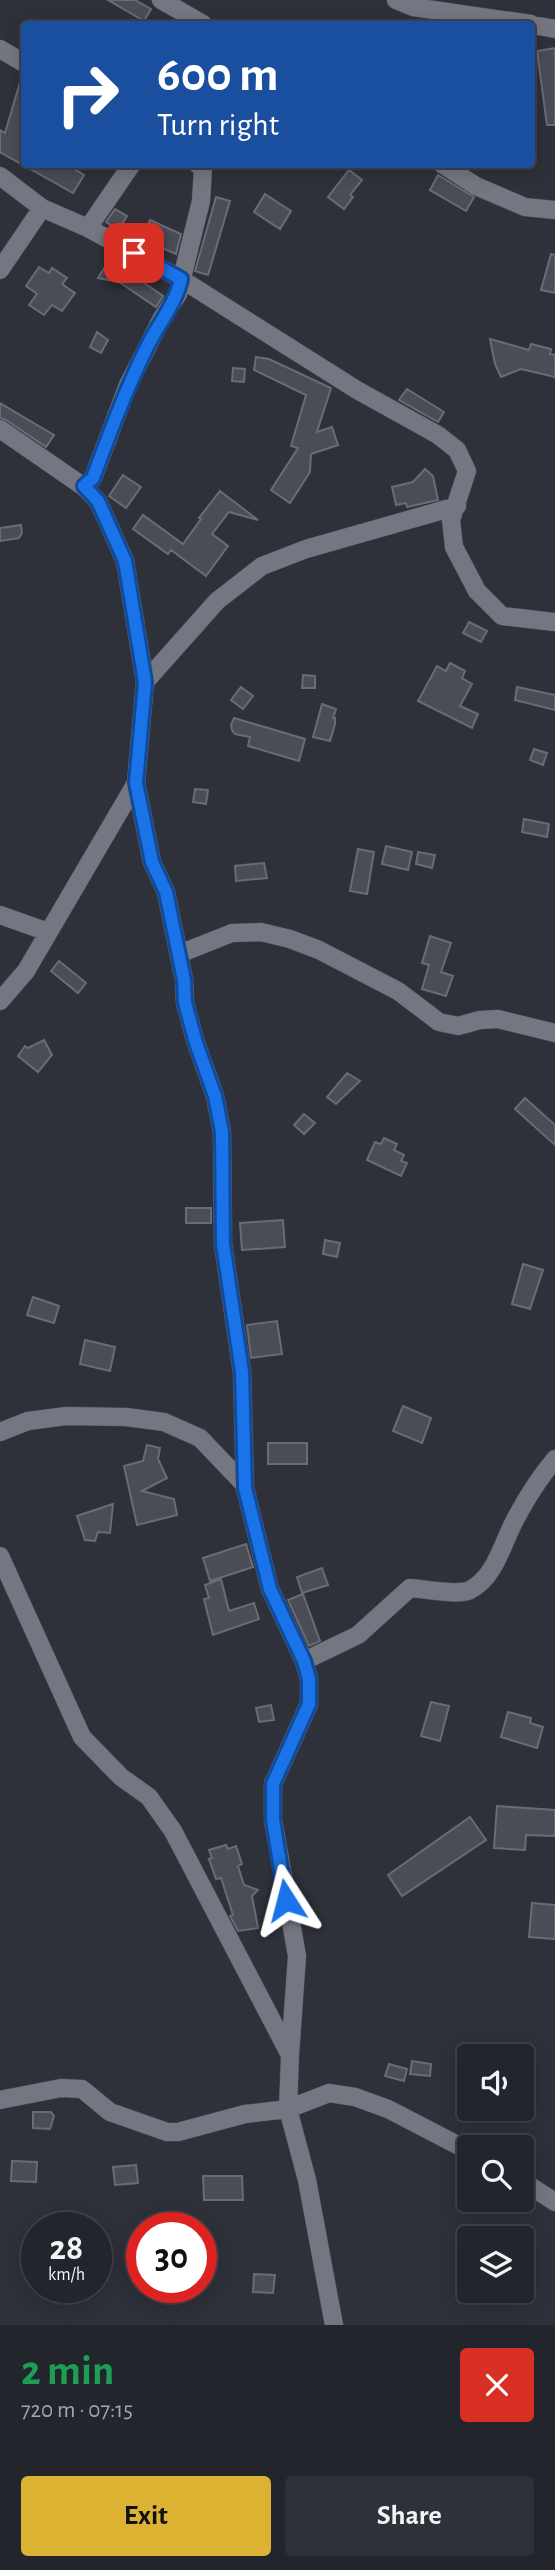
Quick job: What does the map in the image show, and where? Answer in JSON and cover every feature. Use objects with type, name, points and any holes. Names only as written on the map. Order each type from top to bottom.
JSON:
[{"type":"street","points":[[161,0],[192,21]]},
{"type":"street","points":[[396,0],[413,7],[506,21]]},
{"type":"street","points":[[535,26],[555,29]]},
{"type":"street","points":[[0,49],[21,60]]},
{"type":"street","points":[[88,228],[129,168]]},
{"type":"street","points":[[84,486],[93,478],[128,385],[162,318],[178,294],[201,201],[202,168]]},
{"type":"street","points":[[448,168],[476,186],[524,208],[555,210]]},
{"type":"street","points":[[0,176],[42,208],[88,228],[181,279],[357,390],[438,435],[457,450],[467,471],[451,520],[454,547],[477,591],[502,616],[555,622]]},
{"type":"street","points":[[0,270],[42,208]]},
{"type":"street","points":[[0,429],[84,486],[98,501],[125,561],[145,682],[136,783],[152,862],[166,892],[179,954],[185,1003],[215,1096],[222,1132],[223,1244],[242,1372],[245,1488],[270,1589],[304,1661],[309,1679],[309,1704],[273,1784],[273,1820],[297,1956],[288,2109],[307,2180],[334,2325]]},
{"type":"street","points":[[145,682],[217,601],[261,566],[306,549],[457,506]]},
{"type":"street","points":[[0,1001],[26,971],[136,783]]},
{"type":"street","points":[[0,915],[48,932]]},
{"type":"street","points":[[179,954],[201,943],[232,933],[261,932],[319,950],[398,991],[439,1022],[458,1026],[480,1020],[499,1019],[555,1033]]},
{"type":"street","points":[[0,1432],[28,1421],[66,1416],[126,1417],[164,1422],[200,1438],[222,1459],[245,1488]]},
{"type":"street","points":[[304,1661],[358,1634],[410,1588],[469,1591],[489,1573],[515,1518],[541,1475],[555,1459]]},
{"type":"street","points":[[0,1556],[82,1738],[121,1777],[149,1797],[173,1831],[290,2055]]},
{"type":"street","points":[[0,2099],[61,2088],[82,2089],[110,2112],[167,2132],[178,2132],[245,2114],[288,2109],[329,2093],[355,2097],[388,2109],[457,2145]]},
{"type":"street","points":[[534,2189],[555,2202]]},
{"type":"building","points":[[108,0],[135,0],[151,9],[144,21]]},
{"type":"building","points":[[555,48],[555,125],[547,125],[537,51]]},
{"type":"building","points":[[21,79],[21,164],[0,152],[0,130],[5,133]]},
{"type":"building","points":[[28,168],[73,168],[84,175],[73,193]]},
{"type":"building","points":[[349,170],[362,180],[350,195],[353,197],[344,209],[328,197]]},
{"type":"building","points":[[438,175],[474,197],[466,211],[430,190]]},
{"type":"building","points":[[265,194],[291,211],[280,229],[254,212]]},
{"type":"building","points":[[216,197],[230,201],[208,275],[195,271]]},
{"type":"building","points":[[115,209],[127,216],[118,230],[106,222]]},
{"type":"building","points":[[150,220],[181,234],[176,254],[142,239]]},
{"type":"building","points":[[551,254],[555,255],[555,293],[541,290]]},
{"type":"building","points":[[110,259],[163,296],[156,307],[119,282],[98,278]]},
{"type":"building","points":[[39,267],[49,273],[52,268],[67,278],[62,284],[75,293],[62,311],[52,305],[44,315],[29,305],[37,294],[26,286]]},
{"type":"building","points":[[97,332],[108,340],[101,353],[90,347]]},
{"type":"building","points":[[490,339],[529,350],[531,344],[551,349],[550,354],[555,355],[555,377],[521,369],[501,377],[495,364]]},
{"type":"building","points":[[256,357],[269,359],[331,388],[317,432],[332,427],[338,445],[311,454],[310,472],[290,503],[271,490],[298,448],[291,446],[306,395],[254,370]]},
{"type":"building","points":[[233,368],[245,369],[244,382],[232,381]]},
{"type":"building","points":[[407,389],[444,412],[438,422],[399,400]]},
{"type":"building","points":[[0,403],[54,435],[46,447],[0,418]]},
{"type":"building","points":[[425,469],[433,476],[438,500],[407,507],[406,503],[396,505],[392,487],[413,482]]},
{"type":"building","points":[[123,475],[141,487],[126,508],[109,496]]},
{"type":"building","points":[[220,491],[258,520],[229,512],[212,534],[228,546],[206,576],[171,550],[168,554],[133,529],[143,515],[183,544]]},
{"type":"building","points":[[21,525],[22,533],[19,538],[0,541],[0,528]]},
{"type":"building","points":[[469,622],[487,631],[481,642],[463,633]]},
{"type":"building","points":[[450,663],[465,671],[462,678],[472,684],[460,706],[478,714],[472,728],[418,701],[437,666],[446,671]]},
{"type":"building","points":[[303,675],[315,676],[315,688],[302,688]]},
{"type":"building","points":[[241,687],[253,696],[243,709],[231,700]]},
{"type":"building","points":[[517,687],[555,695],[555,710],[515,700]]},
{"type":"building","points":[[322,704],[336,709],[330,741],[313,737]]},
{"type":"building","points":[[234,718],[305,739],[299,761],[248,746],[250,737],[235,734],[232,730]]},
{"type":"building","points":[[534,749],[547,753],[543,765],[530,760]]},
{"type":"building","points":[[195,789],[208,790],[206,804],[193,802]]},
{"type":"building","points":[[524,819],[549,824],[547,837],[522,832]]},
{"type":"building","points":[[386,846],[412,852],[408,870],[382,864]]},
{"type":"building","points":[[358,849],[374,852],[367,894],[350,891]]},
{"type":"building","points":[[418,852],[435,855],[432,868],[416,864]]},
{"type":"building","points":[[264,863],[267,878],[236,881],[235,866]]},
{"type":"building","points":[[430,936],[451,943],[441,972],[453,976],[446,996],[422,989],[429,965],[422,963]]},
{"type":"building","points":[[59,961],[86,983],[78,993],[51,971]]},
{"type":"building","points":[[44,1040],[52,1055],[38,1072],[18,1056],[25,1046],[28,1048]]},
{"type":"building","points":[[347,1073],[360,1081],[336,1104],[327,1097]]},
{"type":"building","points":[[525,1098],[555,1125],[555,1145],[515,1109]]},
{"type":"building","points":[[304,1114],[315,1123],[304,1134],[294,1125]]},
{"type":"building","points":[[384,1138],[397,1144],[394,1150],[404,1155],[401,1161],[407,1163],[401,1176],[367,1160],[375,1142],[381,1144]]},
{"type":"building","points":[[186,1208],[211,1208],[211,1223],[186,1223]]},
{"type":"building","points":[[283,1220],[285,1247],[242,1250],[240,1223]]},
{"type":"building","points":[[325,1240],[340,1243],[337,1257],[323,1254]]},
{"type":"building","points":[[523,1264],[543,1270],[530,1309],[512,1304]]},
{"type":"building","points":[[33,1297],[59,1306],[54,1323],[27,1315]]},
{"type":"building","points":[[277,1321],[282,1354],[251,1358],[247,1325]]},
{"type":"building","points":[[85,1340],[115,1347],[110,1371],[80,1364]]},
{"type":"building","points":[[403,1406],[431,1418],[422,1443],[393,1431]]},
{"type":"building","points":[[268,1443],[307,1443],[307,1464],[268,1464]]},
{"type":"building","points":[[147,1445],[160,1448],[158,1459],[167,1478],[142,1491],[174,1499],[177,1515],[137,1525],[124,1466],[143,1461]]},
{"type":"building","points":[[113,1504],[110,1533],[98,1532],[95,1541],[85,1540],[77,1516]]},
{"type":"building","points":[[246,1544],[253,1567],[210,1581],[203,1558]]},
{"type":"building","points":[[322,1568],[328,1585],[302,1593],[297,1577]]},
{"type":"building","points":[[221,1579],[229,1611],[254,1603],[259,1619],[213,1635],[204,1599],[209,1598],[205,1585]]},
{"type":"building","points":[[303,1594],[320,1641],[309,1646],[288,1600]]},
{"type":"building","points":[[431,1702],[449,1706],[440,1741],[421,1736]]},
{"type":"building","points":[[271,1705],[274,1720],[259,1722],[256,1708]]},
{"type":"building","points":[[508,1712],[531,1718],[530,1723],[543,1727],[537,1748],[501,1737]]},
{"type":"building","points":[[497,1806],[555,1810],[555,1836],[526,1835],[525,1850],[494,1848]]},
{"type":"building","points":[[470,1817],[486,1840],[402,1896],[388,1875]]},
{"type":"building","points":[[226,1845],[228,1849],[236,1846],[242,1864],[238,1866],[244,1885],[258,1890],[252,1896],[258,1928],[238,1931],[230,1916],[233,1915],[221,1878],[216,1879],[209,1859],[212,1858],[209,1850]]},
{"type":"building","points":[[532,1903],[555,1905],[555,1939],[529,1937]]},
{"type":"building","points":[[412,2061],[431,2064],[430,2076],[410,2074]]},
{"type":"building","points":[[389,2064],[407,2069],[404,2081],[385,2076]]},
{"type":"building","points":[[33,2112],[51,2112],[54,2116],[50,2129],[33,2128]]},
{"type":"building","points":[[12,2161],[37,2162],[36,2182],[11,2181]]},
{"type":"building","points":[[136,2165],[138,2183],[115,2185],[113,2167]]},
{"type":"building","points":[[203,2176],[242,2176],[243,2200],[204,2200]]},
{"type":"building","points":[[254,2274],[275,2275],[273,2293],[253,2292]]},
{"type":"route","points":[[134,253],[181,279],[178,294],[151,337],[128,385],[93,478],[84,486],[98,501],[125,561],[145,682],[136,783],[152,862],[166,892],[184,980],[185,1003],[215,1096],[222,1132],[223,1244],[242,1372],[245,1488],[270,1589],[304,1661],[309,1679],[309,1704],[273,1784],[273,1820],[286,1900]]}]
